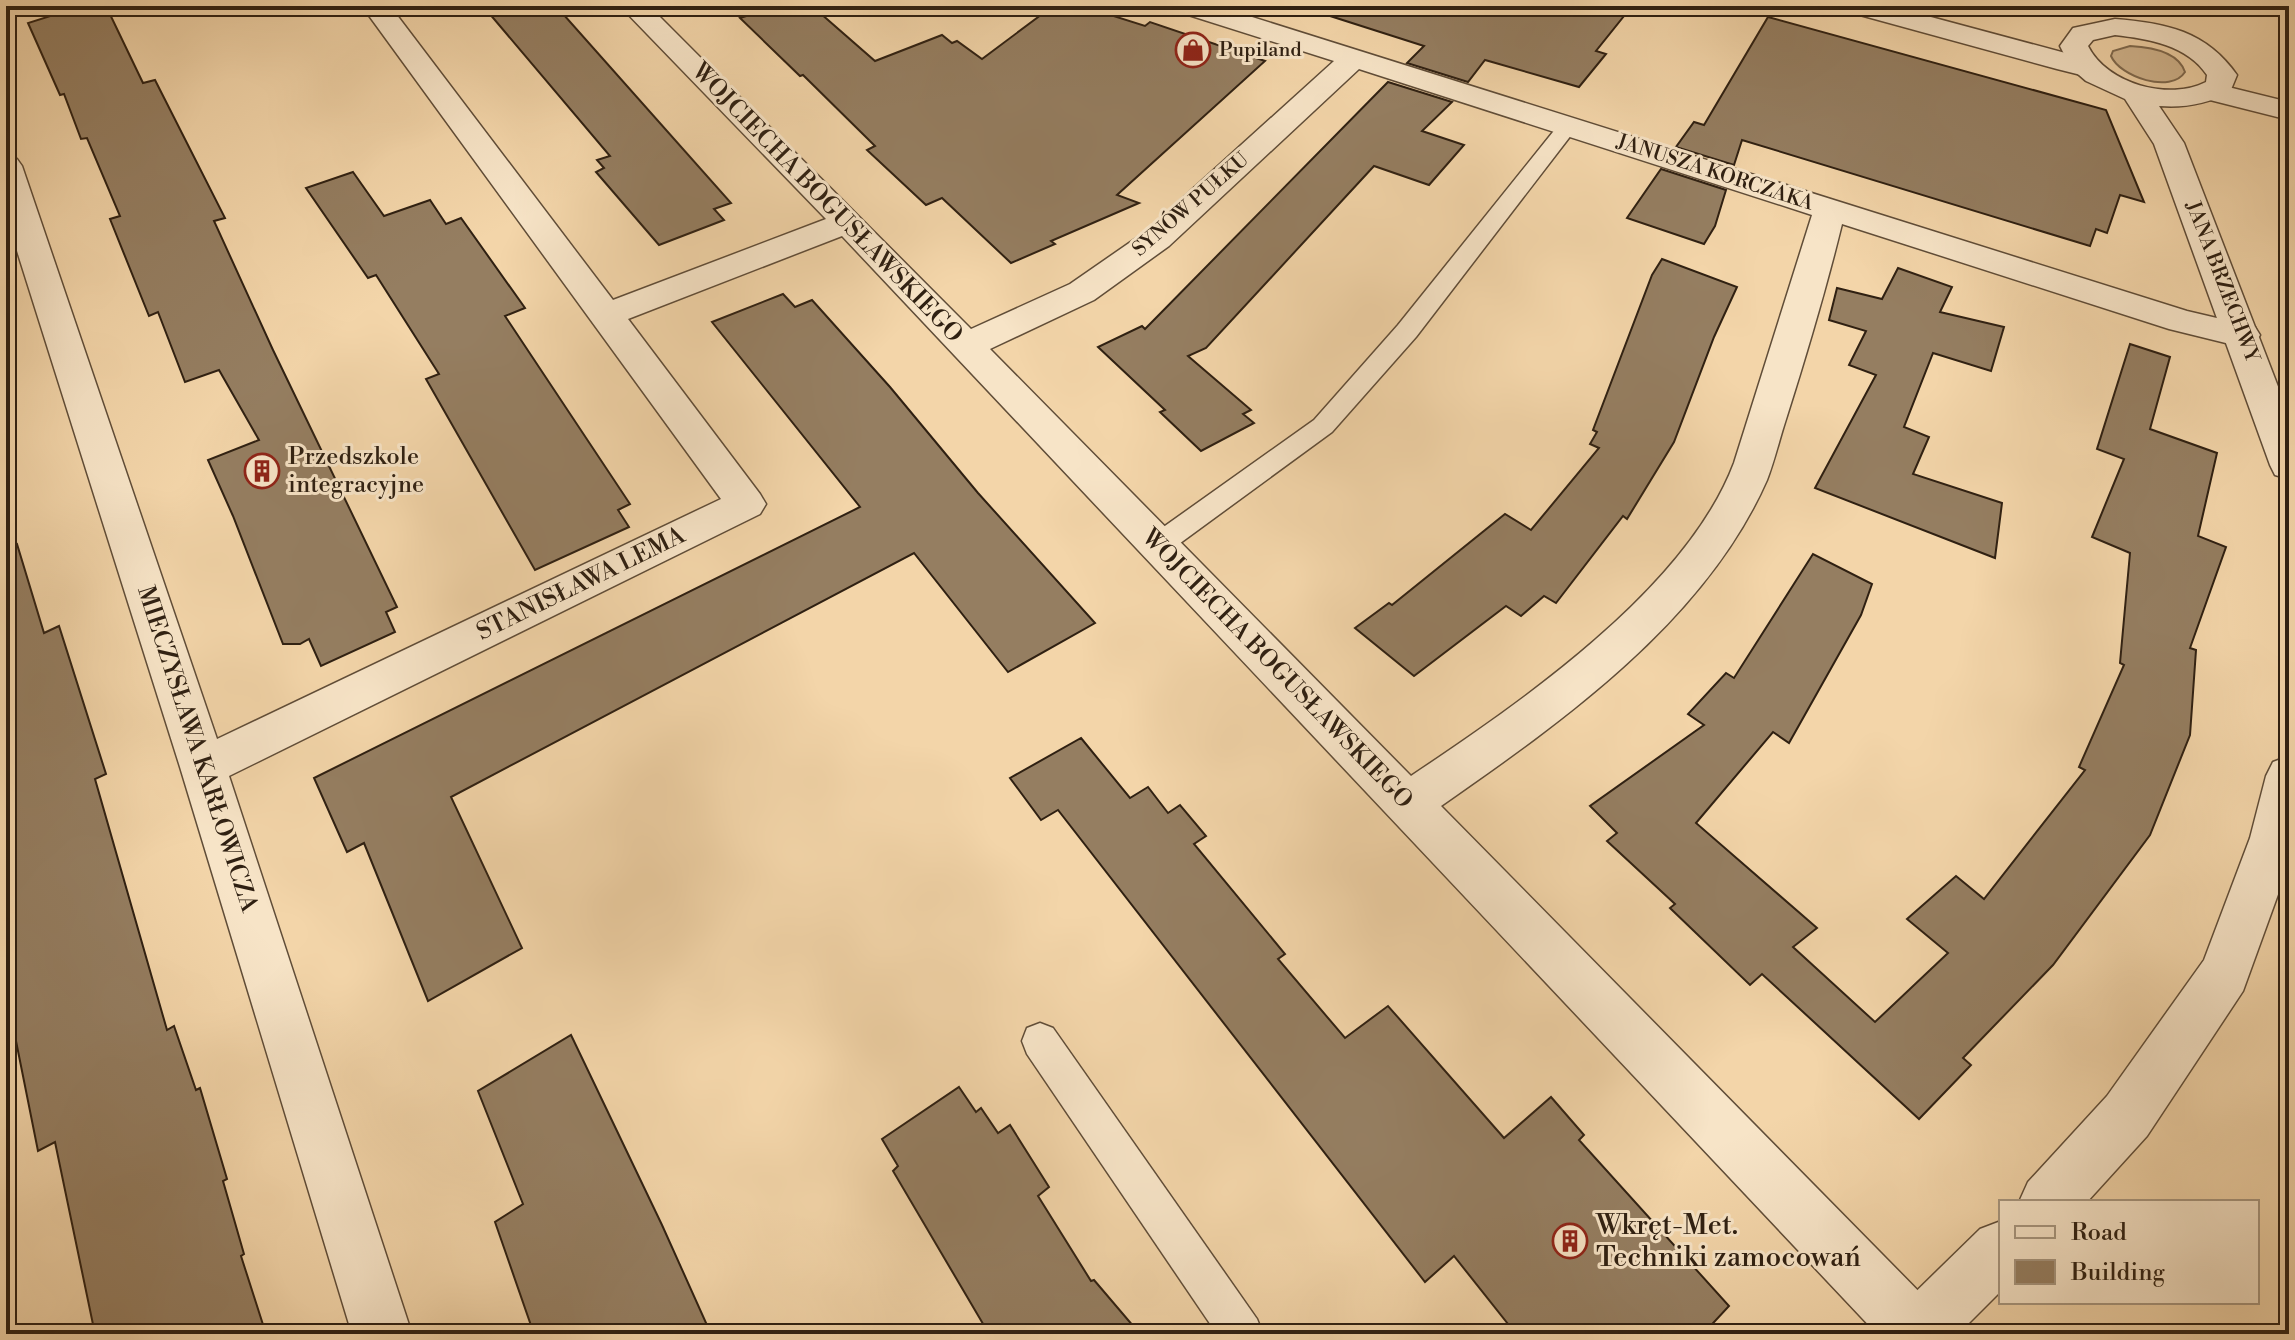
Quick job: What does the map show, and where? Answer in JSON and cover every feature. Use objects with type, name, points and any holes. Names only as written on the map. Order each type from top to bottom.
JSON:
[{"type":"street","name":"STANISŁAWA LEMA","points":[[203,767],[746,504],[376,6]]},
{"type":"street","name":"WOJCIECHA BOGUSŁAWSKIEGO","points":[[634,6],[847,222],[1917,1333]]},
{"type":"street","name":"JANUSZA KORCZAKA","points":[[1189,6],[2181,321],[2242,335]]},
{"type":"street","points":[[1859,6],[1987,40],[2027,55],[2087,31],[2115,27],[2140,29],[2187,44],[2206,55],[2217,84],[2289,111]]},
{"type":"street","points":[[2087,31],[2098,77],[2137,93],[2181,99],[2217,84],[2289,100]]},
{"type":"street","name":"SYNÓW PUŁKU","points":[[966,346],[1082,292],[1157,239],[1354,58]]},
{"type":"street","name":"JANA BRZECHWY","points":[[2137,93],[2169,143],[2289,465]]},
{"type":"street","points":[[2169,143],[2177,128],[2181,99]]},
{"type":"street","name":"MIECZYSŁAWA KARŁOWICZA","points":[[6,166],[203,767],[382,1334]]},
{"type":"street","points":[[1407,804],[1586,676],[1655,610],[1706,545],[1744,485],[1797,333],[1830,210]]},
{"type":"street","points":[[606,315],[847,222]]},
{"type":"street","points":[[2050,1200],[2127,1116],[2225,974],[2274,838],[2289,776]]},
{"type":"street","points":[[1917,1333],[1999,1252]]},
{"type":"lane","points":[[1158,545],[1323,426],[1407,331],[1568,126]]},
{"type":"lane","points":[[1040,1041],[1242,1334]]},
{"type":"shaded area","points":[[2130,46],[2170,55],[2185,72],[2169,82],[2135,76],[2116,64],[2111,56],[2113,51]]},
{"type":"building","points":[[82,6],[106,6],[143,83],[155,80],[225,218],[214,221],[397,607],[386,612],[395,632],[321,666],[309,639],[300,644],[283,644],[208,460],[259,440],[219,370],[185,382],[158,312],[149,316],[110,219],[120,216],[87,138],[81,139],[64,94],[60,95],[28,23]]},
{"type":"building","points":[[483,6],[556,6],[731,203],[714,209],[724,220],[659,245],[596,172],[604,168],[597,160],[610,156]]},
{"type":"building","points":[[778,6],[812,6],[875,61],[942,35],[952,43],[957,41],[982,59],[1053,6],[1082,6],[1145,26],[1150,22],[1265,61],[1117,195],[1139,203],[1051,241],[1055,244],[1011,263],[942,198],[926,205],[867,150],[875,146],[740,18]]},
{"type":"building","points":[[1329,6],[1632,6],[1596,51],[1606,54],[1579,87],[1485,60],[1468,82],[1407,63],[1424,46],[1327,15]]},
{"type":"building","points":[[1768,17],[2106,110],[2144,202],[2120,195],[2107,233],[2096,229],[2090,246],[1742,140],[1734,165],[1676,147],[1694,122],[1704,125]]},
{"type":"building","points":[[1388,82],[1452,102],[1422,131],[1464,145],[1429,185],[1374,166],[1206,348],[1188,356],[1251,410],[1243,414],[1254,423],[1201,451],[1160,412],[1165,410],[1098,347],[1142,326],[1145,329]]},
{"type":"building","points":[[1661,169],[1726,190],[1715,226],[1704,244],[1627,218]]},
{"type":"building","points":[[353,172],[384,216],[430,200],[446,224],[461,218],[525,308],[505,316],[630,504],[618,510],[629,527],[535,570],[426,379],[439,374],[376,275],[368,278],[306,188]]},
{"type":"building","points":[[1662,259],[1737,287],[1714,337],[1674,442],[1627,519],[1623,516],[1556,603],[1544,596],[1521,616],[1506,606],[1414,676],[1355,628],[1389,603],[1392,605],[1505,514],[1531,530],[1599,448],[1590,444],[1597,432],[1593,430],[1652,275]]},
{"type":"building","points":[[1898,268],[1952,287],[1940,312],[2004,327],[1991,371],[1933,353],[1904,427],[1929,437],[1913,474],[2002,503],[1995,558],[1815,488],[1876,375],[1849,365],[1866,331],[1829,320],[1837,288],[1882,299]]},
{"type":"building","points":[[783,294],[795,307],[812,300],[1095,623],[1008,672],[914,553],[451,797],[522,948],[428,1001],[364,843],[347,852],[314,778],[860,507],[712,322]]},
{"type":"building","points":[[2130,344],[2170,357],[2150,429],[2217,453],[2198,536],[2226,547],[2190,648],[2196,650],[2190,735],[2150,835],[2053,965],[1963,1058],[1971,1065],[1919,1119],[1762,974],[1750,985],[1670,908],[1675,904],[1607,841],[1617,833],[1590,806],[1704,725],[1688,714],[1726,673],[1734,678],[1813,554],[1872,584],[1861,615],[1789,743],[1773,732],[1696,823],[1817,928],[1793,947],[1875,1022],[1948,953],[1907,919],[1956,876],[1984,899],[2085,770],[2079,767],[2124,665],[2120,663],[2130,553],[2092,537],[2124,459],[2097,449]]},
{"type":"building","points":[[17,544],[44,633],[59,626],[106,774],[95,779],[167,1030],[174,1026],[196,1090],[200,1088],[227,1179],[223,1181],[244,1254],[241,1256],[266,1334],[95,1334],[55,1142],[38,1151],[6,991],[6,546]]},
{"type":"building","points":[[1081,738],[1130,798],[1148,787],[1168,813],[1180,805],[1206,836],[1194,844],[1285,954],[1278,959],[1345,1038],[1388,1006],[1504,1138],[1551,1097],[1584,1135],[1579,1140],[1729,1306],[1703,1334],[1516,1334],[1454,1256],[1425,1282],[1058,810],[1041,820],[1010,778]]},
{"type":"building","points":[[571,1035],[711,1334],[534,1334],[495,1222],[523,1204],[478,1091]]},
{"type":"building","points":[[959,1087],[976,1112],[981,1108],[998,1133],[1010,1125],[1049,1187],[1038,1196],[1091,1281],[1094,1280],[1140,1334],[989,1334],[893,1171],[898,1166],[882,1139]]},
{"type":"place","name":"Pupiland","points":[[1193,50]]},
{"type":"place","name":"Przedszkole integracyjne","points":[[262,471]]},
{"type":"place","name":"Wkręt-Met. Techniki zamocowań","points":[[1570,1241]]}]
